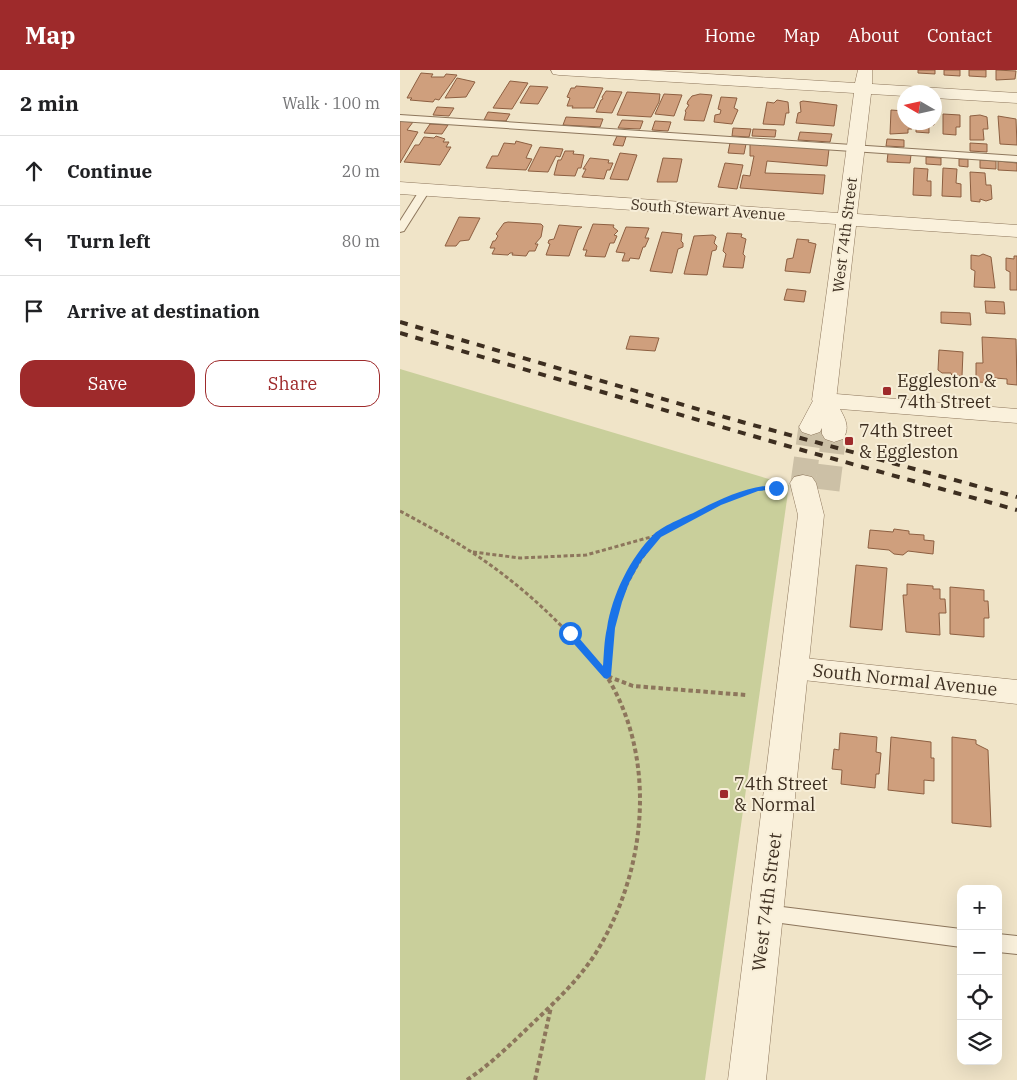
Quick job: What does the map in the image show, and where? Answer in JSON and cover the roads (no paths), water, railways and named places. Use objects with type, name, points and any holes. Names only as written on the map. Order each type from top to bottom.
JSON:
[{"type":"street","points":[[558,70],[864,79],[897,86]]},
{"type":"street","name":"West 74th Street","points":[[811,427],[824,400],[864,79]]},
{"type":"street","points":[[942,93],[1017,98]]},
{"type":"street","name":"South Stewart Avenue","points":[[400,188],[1017,231]]},
{"type":"street","points":[[824,400],[1017,416]]},
{"type":"street","points":[[824,400],[835,423],[834,434]]},
{"type":"street","name":"West 74th Street","points":[[747,1080],[814,496]]},
{"type":"street","name":"South Normal Avenue","points":[[794,668],[1017,692]]},
{"type":"lane","points":[[400,118],[1017,159]]},
{"type":"lane","points":[[400,229],[424,190]]},
{"type":"lane","points":[[766,913],[957,937]]},
{"type":"lane","points":[[1002,943],[1017,945]]},
{"type":"tunnel","points":[[803,483],[811,427]]},
{"type":"tunnel","points":[[827,490],[834,434]]},
{"type":"railway","points":[[400,322],[742,422],[1017,497]]},
{"type":"railway","points":[[400,333],[784,445],[1017,510]]},
{"type":"place","name":"Eggleston & 74th Street","points":[[887,391]]},
{"type":"place","name":"74th Street & Eggleston","points":[[849,441]]},
{"type":"place","name":"74th Street & Normal","points":[[724,794]]}]
